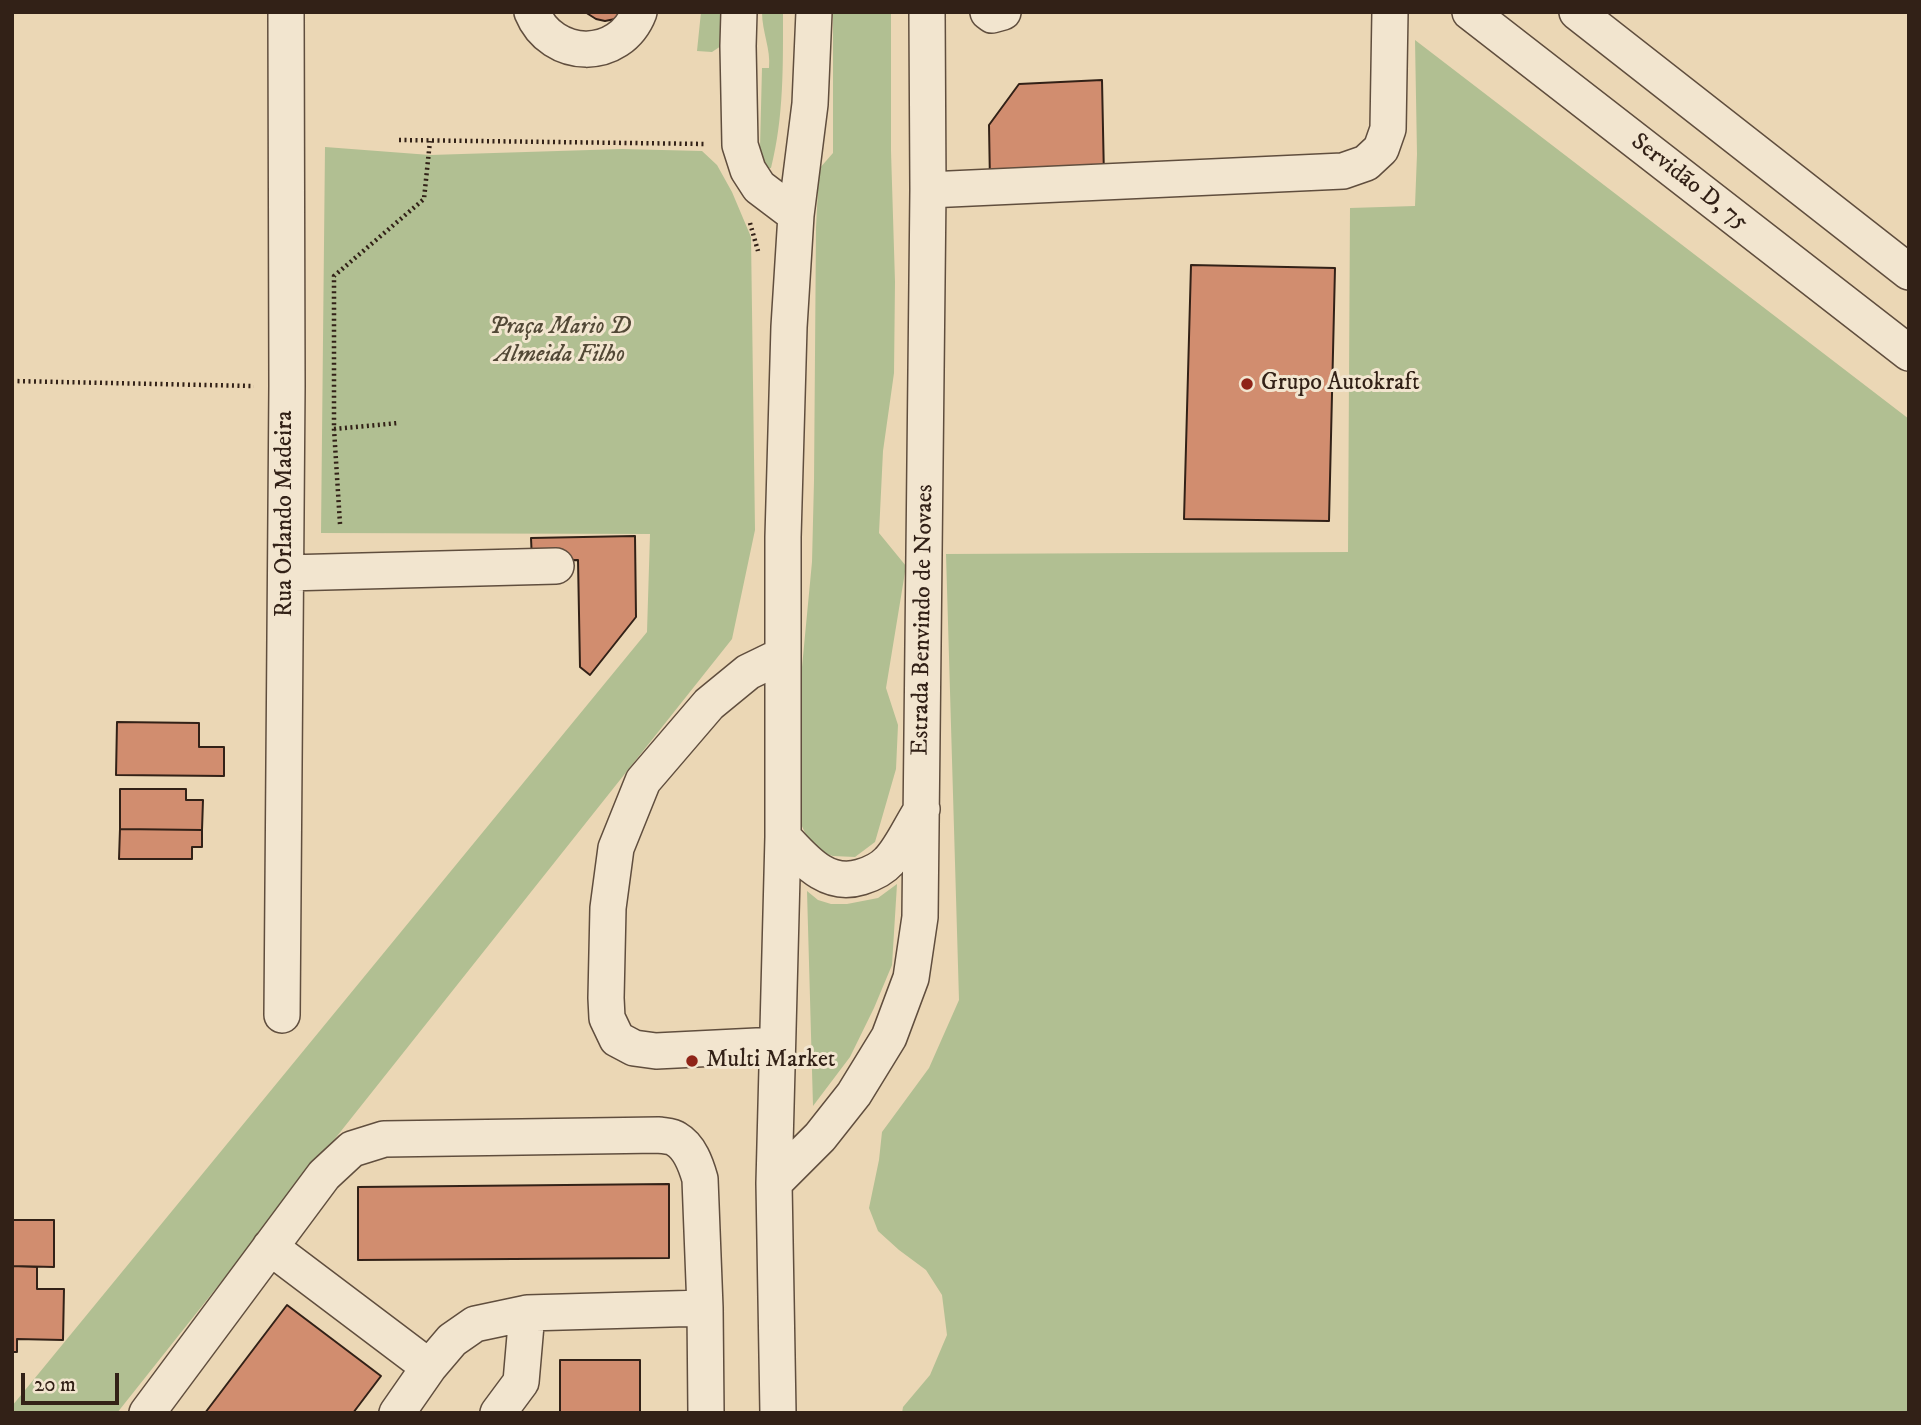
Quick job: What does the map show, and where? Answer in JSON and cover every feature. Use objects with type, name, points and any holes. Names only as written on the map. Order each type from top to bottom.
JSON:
[{"type":"street","name":"Rua Orlando Madeira","points":[[282,1015],[287,386],[286,12]]},
{"type":"street","points":[[532,12],[543,31],[558,43],[576,49],[595,49],[613,43],[628,31],[639,12]]},
{"type":"street","points":[[546,12],[556,29],[571,41],[589,47],[626,41],[641,29],[652,12]]},
{"type":"street","points":[[739,12],[740,145],[748,170],[759,187],[796,215]]},
{"type":"street","points":[[778,1413],[774,1182],[783,837],[783,537],[789,327],[796,215],[810,104],[814,12]]},
{"type":"street","name":"Estrada Benvindo de Novaes","points":[[774,1182],[820,1137],[854,1094],[889,1037],[911,978],[920,917],[928,190],[927,12]]},
{"type":"street","points":[[988,12],[992,15],[1003,12]]},
{"type":"street","points":[[928,190],[1343,171],[1366,163],[1381,149],[1388,129],[1390,12]]},
{"type":"street","name":"Servidão D, 75","points":[[1470,12],[1909,353]]},
{"type":"street","points":[[1577,12],[1909,272]]},
{"type":"street","points":[[286,573],[556,566]]},
{"type":"street","points":[[777,1045],[656,1051],[634,1048],[617,1039],[607,1018],[606,998],[608,908],[616,848],[642,781],[709,704],[748,672],[783,655]]},
{"type":"street","points":[[783,837],[808,864],[829,877],[851,880],[875,873],[890,860],[922,810]]},
{"type":"street","points":[[147,1413],[324,1175],[352,1149],[384,1139],[659,1135],[676,1139],[686,1149],[695,1162],[700,1179],[706,1413]]},
{"type":"street","points":[[270,1247],[429,1367]]},
{"type":"street","points":[[397,1413],[429,1367],[452,1340],[475,1324],[527,1313],[705,1308]]},
{"type":"street","points":[[498,1413],[521,1397],[527,1313]]},
{"type":"path","points":[[399,139],[707,144]]},
{"type":"path","points":[[340,524],[334,429],[334,276],[424,199],[430,141]]},
{"type":"path","points":[[749,219],[760,259]]},
{"type":"path","points":[[12,381],[287,386]]},
{"type":"path","points":[[334,429],[397,423]]},
{"type":"green space","points":[[701,12],[727,12],[724,44],[712,52],[697,51]]},
{"type":"green space","points":[[762,12],[783,12],[783,52],[781,110],[775,149],[771,168],[761,169],[762,68],[769,68]]},
{"type":"green space","points":[[833,12],[891,12],[894,373],[883,451],[879,533],[906,566],[886,688],[898,725],[896,769],[875,842],[855,857],[833,856],[813,850],[800,822],[794,751],[812,562],[816,228],[819,169],[833,153]]},
{"type":"green space","points":[[1415,40],[1909,419],[1909,1413],[902,1413],[903,1407],[930,1375],[947,1335],[942,1295],[926,1270],[878,1231],[869,1208],[882,1132],[929,1068],[959,1000],[946,554],[1348,552],[1350,208],[1415,206]]},
{"type":"green space","name":"Praça Mario D Almeida Filho","points":[[325,147],[430,155],[622,149],[702,151],[717,165],[751,237],[755,530],[732,639],[117,1413],[12,1413],[12,1406],[647,632],[650,534],[321,533]]},
{"type":"green space","points":[[897,884],[892,965],[850,1057],[813,1106],[807,891],[818,900],[831,904],[847,904],[878,898]]},
{"type":"building","points":[[585,12],[626,12],[615,19],[605,21]]},
{"type":"building","points":[[1102,80],[1104,178],[990,183],[989,125],[1019,84]]},
{"type":"building","points":[[1191,265],[1335,268],[1329,521],[1184,519]]},
{"type":"building","points":[[635,536],[636,617],[590,675],[580,667],[578,560],[532,561],[531,538]]},
{"type":"building","points":[[117,722],[199,723],[199,747],[224,747],[224,776],[116,775]]},
{"type":"building","points":[[120,789],[186,789],[186,800],[203,800],[202,830],[120,829]]},
{"type":"building","points":[[120,829],[202,830],[202,847],[192,847],[192,859],[119,859]]},
{"type":"building","points":[[669,1184],[669,1258],[358,1260],[358,1187]]},
{"type":"building","points":[[12,1220],[54,1220],[54,1267],[12,1266]]},
{"type":"building","points":[[12,1266],[37,1267],[37,1289],[64,1289],[63,1340],[17,1339],[17,1352],[12,1352]]},
{"type":"building","points":[[287,1305],[381,1376],[353,1413],[205,1413]]},
{"type":"building","points":[[560,1360],[640,1360],[640,1413],[560,1413]]},
{"type":"place","name":"Grupo Autokraft","points":[[1247,384]]},
{"type":"place","name":"Multi Market","points":[[692,1061]]}]
